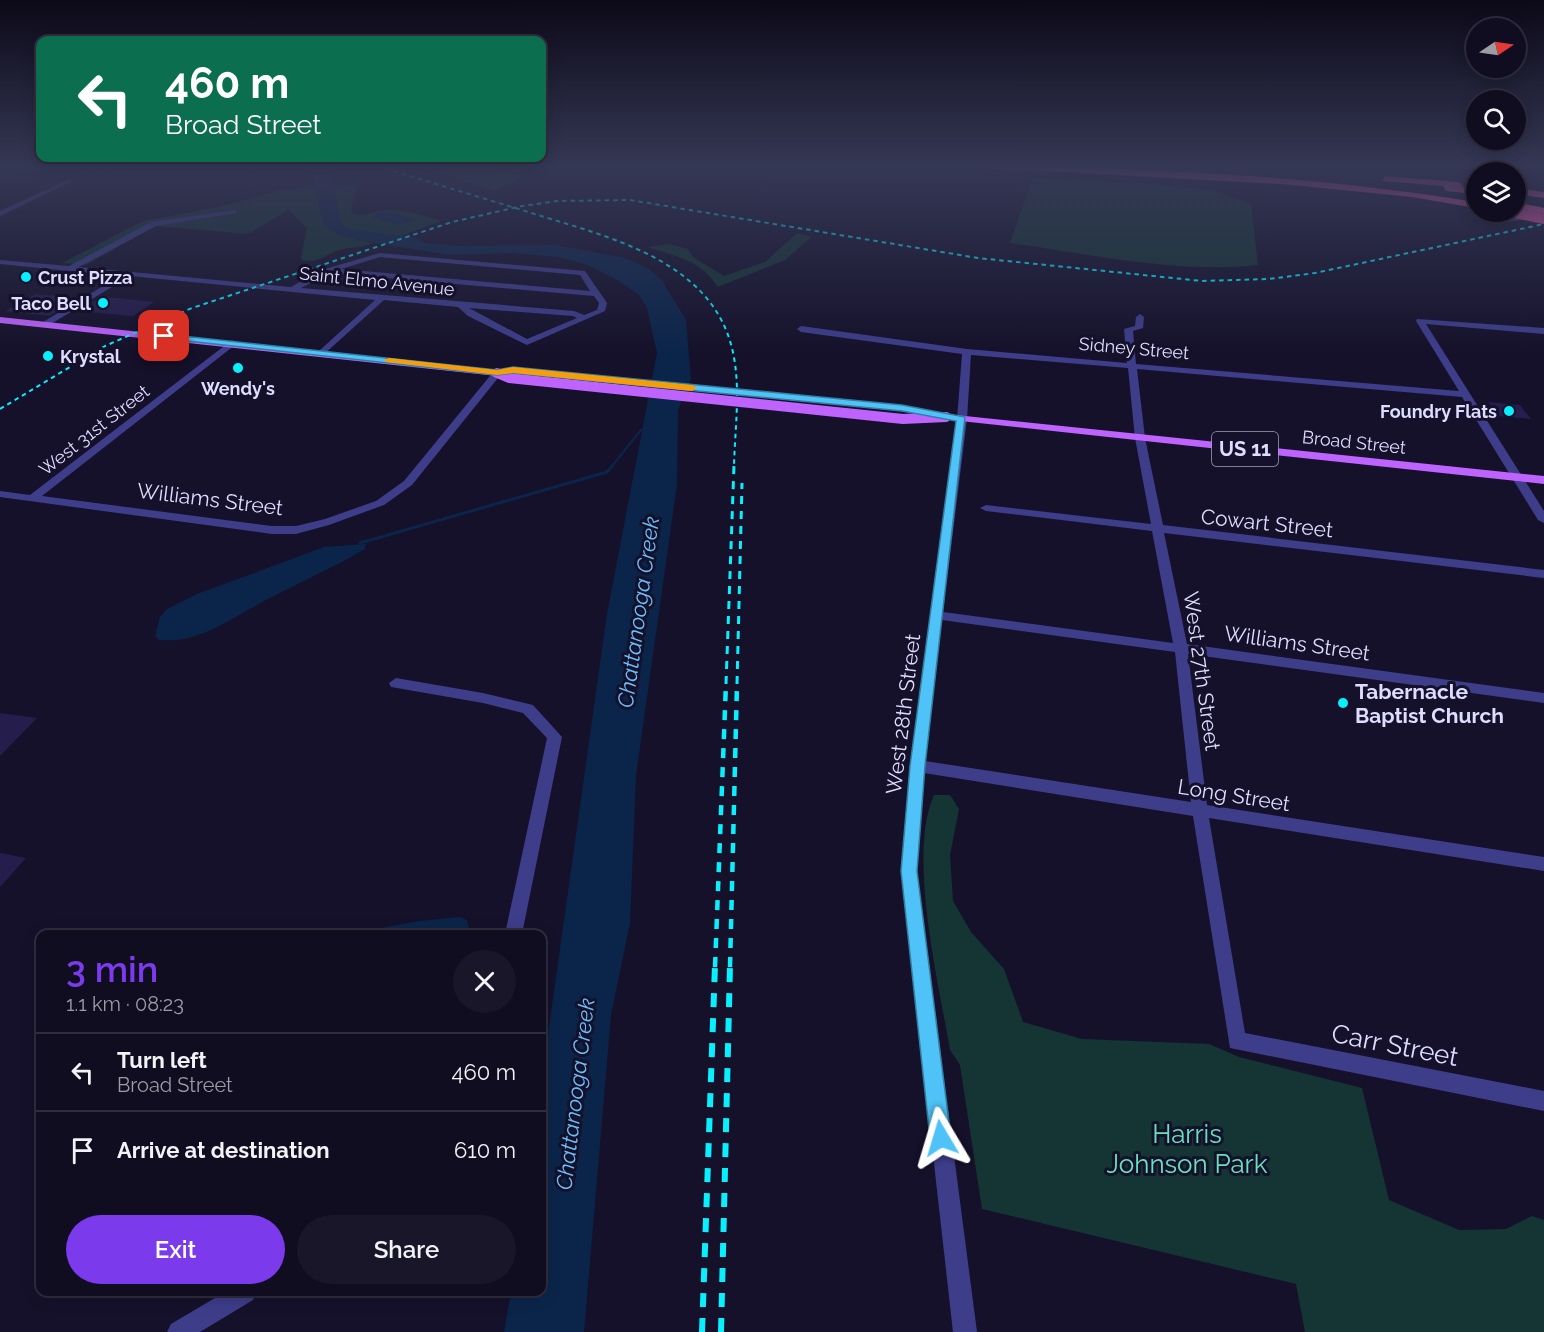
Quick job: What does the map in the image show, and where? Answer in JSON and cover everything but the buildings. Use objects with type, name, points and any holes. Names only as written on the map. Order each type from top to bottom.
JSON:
[{"type":"main road","name":"Broad Street","points":[[0,320],[322,353],[497,373],[509,378],[782,407],[903,419],[954,418],[1544,480]]},
{"type":"street","points":[[70,269],[146,228]]},
{"type":"street","points":[[293,289],[327,271],[380,255],[582,273],[603,303],[601,310],[585,318],[460,305]]},
{"type":"street","name":"Saint Elmo Avenue","points":[[0,262],[460,305],[471,314],[527,342],[585,318]]},
{"type":"street","points":[[0,275],[20,264]]},
{"type":"street","points":[[327,271],[598,294]]},
{"type":"street","points":[[46,324],[130,273]]},
{"type":"street","points":[[322,353],[383,297]]},
{"type":"street","name":"West 27th Street","points":[[1140,317],[1138,328],[1128,329],[1140,438],[1181,649],[1200,812],[1237,1041]]},
{"type":"street","points":[[1544,331],[1420,321],[1544,520]]},
{"type":"street","name":"Sidney Street","points":[[801,329],[967,352],[1132,364],[1465,394]]},
{"type":"street","name":"West 31st Street","points":[[33,498],[232,344]]},
{"type":"street","name":"West 28th Street","points":[[964,1332],[909,871],[917,766],[938,615],[954,418],[967,352]]},
{"type":"street","name":"Williams Street","points":[[0,494],[272,530],[296,530],[329,522],[380,503],[408,483],[497,373]]},
{"type":"street","name":"Cowart Street","points":[[986,508],[1158,531],[1544,574]]},
{"type":"street","name":"Williams Street","points":[[938,615],[1544,698]]},
{"type":"street","points":[[396,683],[483,698],[528,709],[555,736],[514,930]]},
{"type":"street","name":"Long Street","points":[[917,766],[1544,864]]},
{"type":"street","name":"Carr Street","points":[[1237,1041],[1544,1101]]},
{"type":"street","points":[[179,1332],[238,1296]]},
{"type":"green space","points":[[129,228],[151,228],[86,265],[62,263]]},
{"type":"green space","points":[[180,228],[258,228],[248,234]]},
{"type":"green space","points":[[307,228],[332,228],[359,240],[373,243],[340,250],[314,261],[303,261],[301,258]]},
{"type":"green space","points":[[347,228],[422,228],[398,237]]},
{"type":"green space","points":[[1015,228],[1254,228],[1258,265],[1197,267],[1166,265],[1010,243]]},
{"type":"green space","points":[[797,233],[811,237],[785,260],[718,287],[695,264],[648,247],[669,244],[688,249],[693,257],[724,276],[765,262]]},
{"type":"green space","name":"Harris Johnson Park","points":[[934,795],[950,795],[959,809],[950,855],[953,901],[971,932],[1004,969],[1023,1022],[1082,1039],[1209,1044],[1239,1057],[1362,1088],[1389,1200],[1459,1230],[1506,1229],[1532,1216],[1544,1220],[1544,1332],[1305,1332],[1296,1284],[982,1209],[960,1065],[950,1050],[928,920],[924,884],[924,850],[926,820]]},
{"type":"water","name":"Chattanooga Creek","points":[[329,228],[347,228],[413,237],[425,243],[457,246],[556,245],[625,258],[649,269],[661,279],[686,320],[691,379],[678,410],[677,484],[636,775],[630,923],[611,1015],[584,1332],[504,1332],[510,1296],[546,1296],[546,1049],[607,614],[657,353],[647,308],[639,295],[616,279],[585,264],[558,257],[512,253],[449,255],[339,235]]},
{"type":"water","points":[[366,544],[365,549],[354,556],[204,633],[175,640],[159,640],[155,636],[160,617],[167,609],[197,594],[324,547]]},
{"type":"water","points":[[460,917],[467,920],[469,930],[371,930],[419,921]]},
{"type":"waterway","points":[[612,466],[641,430],[647,430]]},
{"type":"waterway","points":[[360,543],[607,472],[613,465]]},
{"type":"railway","points":[[0,409],[105,346],[192,308],[433,228]]},
{"type":"railway","points":[[580,228],[613,239],[670,267],[694,285],[714,308],[728,335],[733,351],[737,383],[734,466]]},
{"type":"railway","points":[[799,228],[978,258],[1202,281],[1269,279],[1315,273],[1525,228]]},
{"type":"railway","points":[[726,684],[734,465]]},
{"type":"railway","points":[[737,684],[742,483]]},
{"type":"railway","points":[[715,967],[726,683]]},
{"type":"railway","points":[[730,967],[737,683]]},
{"type":"railway","points":[[702,1332],[715,965]]},
{"type":"railway","points":[[721,1332],[730,965]]},
{"type":"slow traffic","points":[[389,360],[497,373],[513,370],[692,388]]},
{"type":"place","name":"Crust Pizza","points":[[26,277]]},
{"type":"place","name":"Taco Bell","points":[[103,303]]},
{"type":"place","name":"Krystal","points":[[48,356]]},
{"type":"place","name":"Wendy's","points":[[238,368]]},
{"type":"place","name":"Foundry Flats","points":[[1509,411]]},
{"type":"place","name":"Tabernacle Baptist Church","points":[[1343,703]]},
{"type":"route","points":[[164,336],[497,373],[513,370],[902,408],[962,419],[917,766],[909,871],[941,1138]]}]
